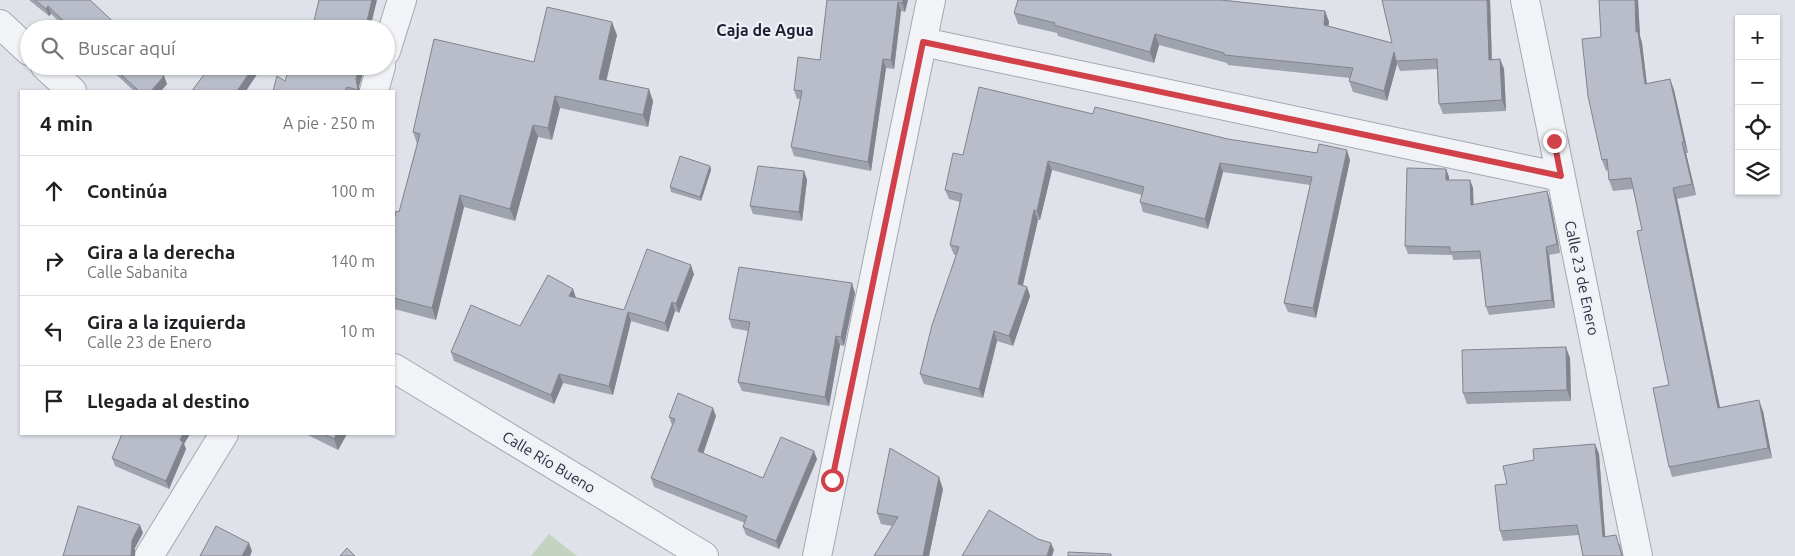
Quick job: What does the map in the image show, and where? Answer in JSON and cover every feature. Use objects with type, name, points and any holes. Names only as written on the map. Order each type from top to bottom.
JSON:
[{"type":"street","points":[[395,22],[402,0]]},
{"type":"street","points":[[817,556],[931,0]]},
{"type":"street","name":"Calle 23 de Enero","points":[[1525,0],[1638,556]]},
{"type":"street","points":[[0,24],[20,43]]},
{"type":"street","points":[[923,42],[1561,176]]},
{"type":"street","points":[[55,75],[71,90]]},
{"type":"street","points":[[374,90],[379,75]]},
{"type":"street","name":"Calle Río Bueno","points":[[395,369],[704,556]]},
{"type":"street","points":[[149,556],[223,435]]},
{"type":"green space","points":[[549,534],[577,556],[531,556]]},
{"type":"building","points":[[35,0],[90,0],[111,20],[63,20],[48,6],[46,9]]},
{"type":"building","points":[[319,0],[372,0],[367,20],[314,20]]},
{"type":"building","points":[[827,0],[903,0],[902,3],[898,2],[891,60],[883,59],[868,162],[791,147],[802,91],[794,90],[798,57],[820,60]]},
{"type":"building","points":[[1018,0],[1221,0],[1325,11],[1324,25],[1392,43],[1382,0],[1487,0],[1489,60],[1500,59],[1502,100],[1439,104],[1437,59],[1396,61],[1394,52],[1384,91],[1349,81],[1353,68],[1224,55],[1224,53],[1155,34],[1150,52],[1054,25],[1055,23],[1014,13]]},
{"type":"building","points":[[1599,0],[1635,0],[1636,32],[1638,32],[1645,84],[1670,79],[1692,184],[1673,188],[1718,408],[1759,400],[1768,448],[1669,467],[1653,388],[1669,385],[1637,231],[1642,230],[1631,178],[1609,180],[1607,159],[1602,160],[1588,96],[1582,39],[1601,37]]},
{"type":"building","points":[[547,7],[612,22],[599,79],[649,89],[643,115],[555,96],[548,128],[533,125],[510,209],[460,195],[432,308],[395,298],[395,216],[396,211],[399,212],[420,134],[413,132],[434,39],[534,62]]},
{"type":"building","points":[[122,75],[164,76],[152,90],[138,90]]},
{"type":"building","points":[[204,75],[248,75],[238,90],[193,90]]},
{"type":"building","points":[[287,75],[357,75],[358,90],[347,87],[346,90],[273,90],[277,76],[285,81]]},
{"type":"building","points":[[979,87],[1093,114],[1095,107],[1228,139],[1317,153],[1319,144],[1347,150],[1313,308],[1284,303],[1312,177],[1220,163],[1205,219],[1140,202],[1144,187],[1048,161],[1037,211],[1034,210],[1018,284],[1027,287],[1009,336],[994,331],[979,389],[920,374],[932,325],[959,247],[950,245],[962,194],[945,190],[953,153],[963,155]]},
{"type":"building","points":[[680,156],[710,166],[700,197],[670,187]]},
{"type":"building","points":[[758,166],[804,171],[799,212],[750,206]]},
{"type":"building","points":[[1407,168],[1446,169],[1446,180],[1470,180],[1471,205],[1547,191],[1557,244],[1546,247],[1552,300],[1486,307],[1480,251],[1450,252],[1450,247],[1405,246]]},
{"type":"building","points":[[647,249],[691,265],[676,304],[672,302],[665,323],[628,312],[609,386],[559,374],[551,395],[451,352],[471,305],[520,326],[548,275],[573,289],[569,296],[624,310]]},
{"type":"building","points":[[739,267],[852,283],[841,337],[836,336],[825,397],[738,382],[750,322],[729,319]]},
{"type":"building","points":[[1566,347],[1567,390],[1463,393],[1462,350]]},
{"type":"building","points":[[678,393],[713,408],[698,451],[763,478],[781,437],[814,451],[776,541],[743,527],[747,516],[651,478],[675,419],[669,417]]},
{"type":"building","points":[[122,435],[182,435],[180,440],[183,442],[166,481],[112,458]]},
{"type":"building","points":[[326,435],[336,435],[334,439]]},
{"type":"building","points":[[1595,444],[1603,537],[1616,535],[1622,556],[1583,556],[1577,525],[1500,531],[1495,485],[1507,484],[1503,466],[1534,460],[1533,449]]},
{"type":"building","points":[[890,448],[939,477],[923,556],[874,556],[898,517],[877,513]]},
{"type":"building","points":[[78,506],[140,525],[132,540],[131,556],[63,556]]},
{"type":"building","points":[[989,510],[1038,539],[1051,543],[1047,556],[962,556]]},
{"type":"building","points":[[216,526],[249,543],[242,556],[200,556]]},
{"type":"building","points":[[347,548],[355,556],[340,556]]},
{"type":"building","points":[[1068,552],[1111,554],[1111,556],[1068,556]]},
{"type":"district","name":"Caja de Agua","points":[[765,30]]},
{"type":"route","points":[[832,480],[923,42],[1561,176],[1554,141]]}]
